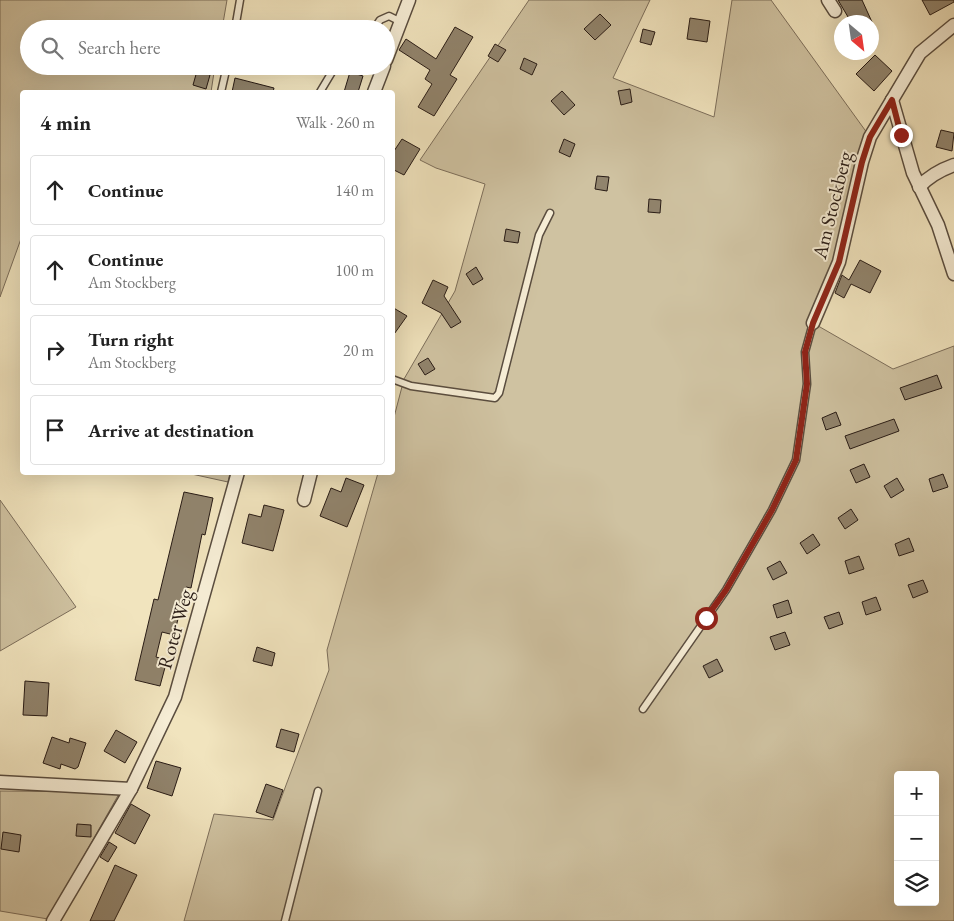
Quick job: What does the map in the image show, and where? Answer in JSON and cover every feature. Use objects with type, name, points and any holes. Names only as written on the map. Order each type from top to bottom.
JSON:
[{"type":"street","points":[[395,37],[409,0]]},
{"type":"street","name":"Am Stockberg","points":[[813,323],[839,262],[862,162],[870,137],[920,53],[954,25]]},
{"type":"street","points":[[375,90],[381,75]]},
{"type":"street","points":[[892,100],[913,173],[938,225],[954,274]]},
{"type":"street","points":[[919,186],[935,174],[954,165]]},
{"type":"street","name":"Roter Weg","points":[[53,921],[131,789],[175,697],[237,475]]},
{"type":"street","points":[[304,500],[310,475]]},
{"type":"street","points":[[0,782],[131,789]]},
{"type":"lane","points":[[236,20],[240,0]]},
{"type":"lane","points":[[380,20],[389,16],[401,22]]},
{"type":"lane","points":[[221,90],[225,75]]},
{"type":"lane","points":[[321,90],[330,75]]},
{"type":"lane","points":[[395,380],[411,386],[495,398],[499,393],[539,235],[550,213]]},
{"type":"lane","points":[[643,709],[726,590],[772,510],[796,460],[807,384],[805,352],[813,323]]},
{"type":"lane","points":[[285,921],[318,791]]},
{"type":"shaded area","points":[[0,0],[227,0],[224,20],[20,20],[20,75],[214,75],[211,90],[20,90],[20,242],[0,297]]},
{"type":"shaded area","points":[[529,0],[650,0],[613,78],[714,117],[732,0],[771,0],[870,137],[839,262],[813,323],[893,369],[954,346],[954,921],[184,921],[214,814],[273,820],[329,670],[327,650],[377,475],[395,475],[395,413],[404,379],[455,291],[485,184],[436,168],[420,160]]},
{"type":"shaded area","points":[[196,475],[230,475],[228,482]]},
{"type":"shaded area","points":[[0,500],[76,607],[0,651]]},
{"type":"shaded area","points":[[0,791],[120,792],[48,919],[0,911]]},
{"type":"building","points":[[838,0],[862,0],[869,15],[847,15]]},
{"type":"building","points":[[922,0],[954,0],[954,2],[930,15]]},
{"type":"building","points":[[600,14],[611,25],[595,40],[584,29]]},
{"type":"building","points":[[690,18],[710,21],[707,42],[687,39]]},
{"type":"building","points":[[455,27],[473,37],[450,75],[457,79],[434,116],[418,107],[432,84],[425,79],[430,70],[399,50],[406,39],[436,59]]},
{"type":"building","points":[[643,29],[655,32],[651,45],[640,42]]},
{"type":"building","points":[[495,44],[506,50],[498,62],[488,56]]},
{"type":"building","points":[[524,58],[537,64],[532,75],[520,69]]},
{"type":"building","points":[[879,59],[892,71],[874,91],[856,74],[870,60]]},
{"type":"building","points":[[196,75],[210,75],[206,89],[193,85]]},
{"type":"building","points":[[349,75],[363,76],[359,90],[345,90]]},
{"type":"building","points":[[235,78],[274,88],[274,90],[232,90]]},
{"type":"building","points":[[630,89],[632,102],[621,105],[618,91]]},
{"type":"building","points":[[562,91],[575,105],[564,115],[551,101]]},
{"type":"building","points":[[941,130],[954,133],[952,151],[936,147]]},
{"type":"building","points":[[402,139],[420,149],[404,175],[395,170],[395,150]]},
{"type":"building","points":[[564,139],[575,144],[570,157],[559,152]]},
{"type":"building","points":[[597,176],[609,177],[607,191],[595,189]]},
{"type":"building","points":[[649,199],[661,200],[660,213],[648,212]]},
{"type":"building","points":[[506,229],[520,232],[518,243],[504,241]]},
{"type":"building","points":[[860,260],[881,271],[870,293],[851,284],[844,298],[835,293],[842,275],[849,280]]},
{"type":"building","points":[[476,267],[483,279],[473,285],[466,274]]},
{"type":"building","points":[[433,280],[448,287],[444,296],[461,322],[451,328],[441,313],[422,303]]},
{"type":"building","points":[[395,309],[407,316],[395,333]]},
{"type":"building","points":[[428,358],[435,369],[425,375],[418,364]]},
{"type":"building","points":[[937,375],[942,388],[905,400],[900,388]]},
{"type":"building","points":[[836,412],[841,425],[826,430],[822,418]]},
{"type":"building","points":[[894,419],[899,431],[850,449],[845,436]]},
{"type":"building","points":[[864,464],[870,477],[856,483],[850,470]]},
{"type":"building","points":[[943,474],[948,487],[933,492],[929,479]]},
{"type":"building","points":[[346,478],[364,485],[347,527],[320,516],[331,488],[341,492]]},
{"type":"building","points":[[897,478],[904,490],[891,498],[884,486]]},
{"type":"building","points":[[184,492],[213,498],[205,535],[202,534],[191,588],[186,587],[174,635],[162,632],[156,657],[167,660],[160,686],[135,680],[154,599],[158,600]]},
{"type":"building","points":[[264,505],[284,510],[273,551],[242,543],[249,514],[261,517]]},
{"type":"building","points":[[851,509],[858,520],[845,529],[838,518]]},
{"type":"building","points":[[813,534],[820,545],[807,554],[800,543]]},
{"type":"building","points":[[909,538],[914,551],[899,556],[895,544]]},
{"type":"building","points":[[859,556],[864,569],[849,574],[845,561]]},
{"type":"building","points":[[780,561],[787,573],[773,580],[767,568]]},
{"type":"building","points":[[923,580],[928,592],[913,598],[908,585]]},
{"type":"building","points":[[876,597],[881,610],[866,615],[862,602]]},
{"type":"building","points":[[788,600],[792,613],[777,618],[773,605]]},
{"type":"building","points":[[839,612],[843,624],[829,629],[824,617]]},
{"type":"building","points":[[785,632],[790,645],[775,650],[770,637]]},
{"type":"building","points":[[257,647],[275,653],[272,666],[253,661]]},
{"type":"building","points":[[717,659],[723,671],[709,678],[703,666]]},
{"type":"building","points":[[25,681],[49,683],[47,716],[23,715]]},
{"type":"building","points":[[281,729],[299,734],[294,752],[276,747]]},
{"type":"building","points":[[116,730],[137,742],[125,763],[104,751]]},
{"type":"building","points":[[52,737],[69,743],[70,738],[86,743],[78,767],[75,769],[61,764],[60,769],[43,763]]},
{"type":"building","points":[[156,761],[181,768],[172,796],[147,788]]},
{"type":"building","points":[[266,784],[283,790],[273,818],[256,812]]},
{"type":"building","points":[[131,804],[150,815],[135,844],[115,833]]},
{"type":"building","points":[[77,824],[91,825],[91,837],[76,836]]},
{"type":"building","points":[[3,832],[21,835],[19,852],[1,849]]},
{"type":"building","points":[[109,842],[117,847],[108,862],[100,857]]},
{"type":"building","points":[[115,865],[137,875],[114,921],[90,921]]},
{"type":"route","points":[[706,618],[726,590],[772,510],[796,460],[807,384],[805,352],[813,323],[839,262],[862,162],[870,137],[892,100],[901,135]]}]
